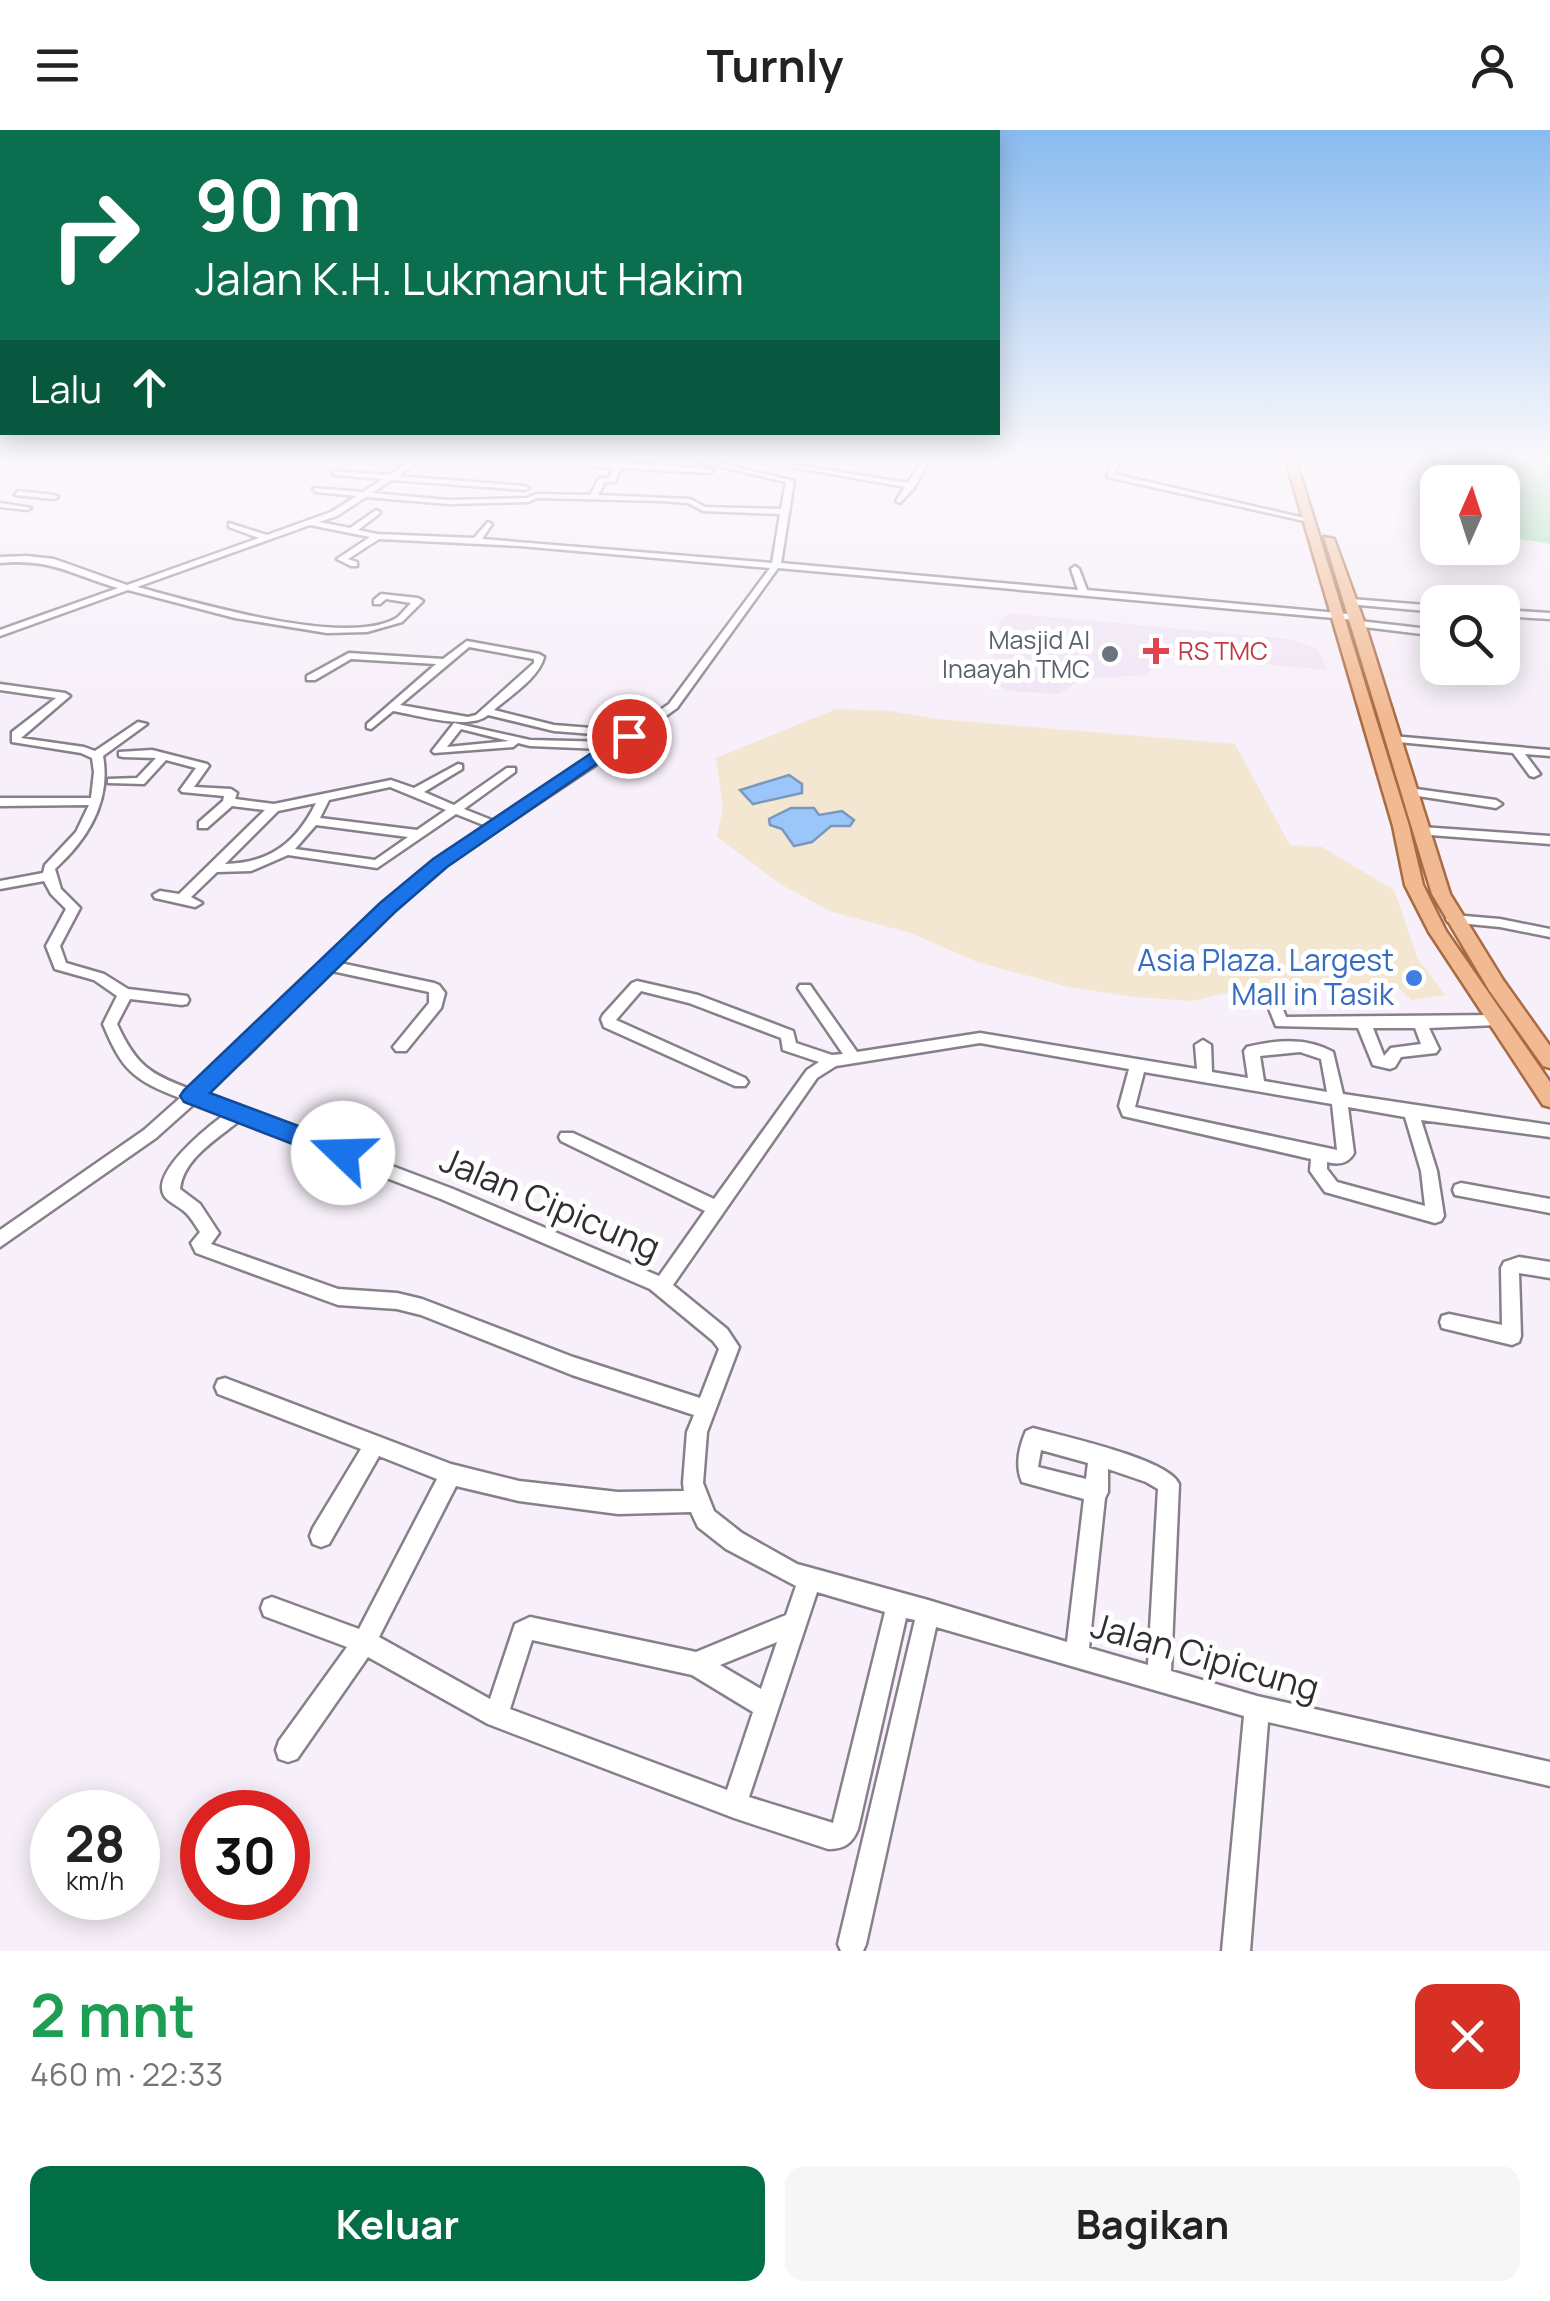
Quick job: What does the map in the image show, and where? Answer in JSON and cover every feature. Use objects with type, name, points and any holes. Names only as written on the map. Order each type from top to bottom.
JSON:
[{"type":"main road","points":[[1322,546],[1355,614],[1435,875],[1453,919],[1497,1010],[1550,1099]]},
{"type":"main road","points":[[1329,564],[1337,615],[1414,884],[1438,932],[1497,1010],[1550,1061]]},
{"type":"main road","points":[[1361,694],[1379,697]]},
{"type":"main road","points":[[1376,746],[1394,744]]},
{"type":"main road","points":[[1412,870],[1435,875]]},
{"type":"street","points":[[0,633],[246,546]]},
{"type":"street","points":[[354,564],[341,559],[362,546]]},
{"type":"street","points":[[530,546],[1337,615],[1420,609]]},
{"type":"street","points":[[0,1240],[150,1134],[440,863],[617,746],[680,699],[776,564],[779,546]]},
{"type":"street","points":[[0,557],[52,562],[229,613],[336,631],[379,628],[414,610],[418,601],[384,596],[377,602]]},
{"type":"street","points":[[1074,569],[1083,592]]},
{"type":"street","points":[[1355,614],[1420,629]]},
{"type":"street","points":[[1520,614],[1550,616]]},
{"type":"street","points":[[371,726],[391,707],[444,662],[469,644],[539,657],[540,663],[534,670],[488,712],[468,720],[391,707]]},
{"type":"street","points":[[311,678],[349,656],[444,662]]},
{"type":"street","points":[[0,687],[65,696],[16,734],[16,740],[97,757],[142,724]]},
{"type":"street","points":[[488,712],[554,728],[631,734]]},
{"type":"street","points":[[496,741],[617,746]]},
{"type":"street","points":[[1394,744],[1550,753]]},
{"type":"street","points":[[1516,752],[1534,774]]},
{"type":"street","points":[[123,754],[164,756],[203,766],[176,802]]},
{"type":"street","points":[[112,780],[140,782],[164,756]]},
{"type":"street","points":[[97,757],[96,801],[84,829],[49,868],[60,898],[73,908],[53,946],[60,966],[99,977],[125,994],[182,1000]]},
{"type":"street","points":[[418,792],[458,767]]},
{"type":"street","points":[[286,851],[375,864],[510,770]]},
{"type":"street","points":[[230,802],[274,808],[392,783],[496,826]]},
{"type":"street","points":[[186,790],[231,793],[230,802],[202,826]]},
{"type":"street","points":[[1409,792],[1496,804]]},
{"type":"street","points":[[213,868],[250,867],[286,851],[313,821],[326,796]]},
{"type":"street","points":[[0,802],[96,801]]},
{"type":"street","points":[[160,895],[188,901],[213,868],[274,808]]},
{"type":"street","points":[[313,821],[416,834]]},
{"type":"street","points":[[1421,831],[1550,840]]},
{"type":"street","points":[[0,885],[49,876]]},
{"type":"street","points":[[1453,919],[1550,933]]},
{"type":"street","points":[[328,965],[434,988],[436,1004],[402,1047]]},
{"type":"street","points":[[740,1082],[660,1048],[609,1023],[608,1019],[636,986],[641,986],[694,999],[788,1035],[788,1046],[832,1061]]},
{"type":"street","points":[[805,988],[853,1057]]},
{"type":"street","name":"Jalan Cipicung","points":[[125,994],[110,1024],[123,1054],[152,1081],[447,1194],[661,1286],[728,1344],[721,1376],[705,1409],[694,1448],[696,1502],[706,1519],[734,1541],[793,1574],[1257,1708],[1550,1774]]},
{"type":"street","points":[[1275,1006],[1288,1046]]},
{"type":"street","points":[[1281,1022],[1420,1021],[1497,1010]]},
{"type":"street","points":[[1364,1024],[1378,1061],[1390,1063],[1396,1052],[1430,1049],[1420,1021]]},
{"type":"street","points":[[661,1286],[718,1209],[771,1126],[812,1074],[832,1061],[853,1057],[975,1039],[1411,1112],[1550,1131]]},
{"type":"street","points":[[1203,1045],[1205,1076]]},
{"type":"street","points":[[1138,1064],[1126,1106],[1129,1112],[1320,1155],[1338,1158],[1346,1153],[1328,1056],[1318,1050],[1288,1046],[1252,1051],[1257,1084]]},
{"type":"street","points":[[238,1112],[192,1154],[171,1184],[172,1192],[194,1209],[210,1233],[200,1243],[202,1248],[338,1297],[422,1307],[572,1366],[705,1409]]},
{"type":"street","points":[[1320,1155],[1318,1172],[1330,1187],[1435,1216],[1429,1171],[1411,1112]]},
{"type":"street","points":[[567,1137],[718,1209]]},
{"type":"street","points":[[1461,1190],[1550,1206]]},
{"type":"street","points":[[1450,1322],[1512,1336],[1510,1268],[1550,1270]]},
{"type":"street","points":[[225,1387],[451,1474],[519,1491],[618,1503],[696,1502]]},
{"type":"street","points":[[1097,1492],[1029,1475],[1026,1470],[1033,1438],[1151,1473],[1169,1484],[1159,1679]]},
{"type":"street","points":[[321,1536],[376,1444]]},
{"type":"street","points":[[1077,1655],[1099,1456]]},
{"type":"street","points":[[288,1750],[364,1642],[451,1474]]},
{"type":"street","points":[[734,1805],[810,1578]]},
{"type":"street","points":[[272,1608],[364,1642],[496,1716],[734,1805],[828,1836],[839,1836],[845,1830],[898,1603]]},
{"type":"street","points":[[852,1944],[928,1612]]},
{"type":"street","points":[[696,1664],[792,1624]]},
{"type":"street","points":[[496,1716],[523,1632],[530,1628],[696,1664],[766,1706]]},
{"type":"street","points":[[1236,1951],[1257,1708]]},
{"type":"shaded area","name":"RS TMC","points":[[1009,613],[1290,639],[1317,648],[1328,670],[1155,654],[1151,656],[1154,665],[1147,675],[1081,679],[1059,694],[1009,691],[995,683],[993,658],[999,622]]},
{"type":"shaded area","points":[[836,709],[1235,744],[1290,845],[1322,847],[1394,890],[1418,959],[1446,995],[1411,1000],[1400,989],[1276,981],[1192,1001],[1134,997],[1069,987],[977,962],[911,933],[832,912],[780,884],[717,837],[723,807],[716,758]]},
{"type":"water","points":[[789,775],[802,784],[802,793],[753,804],[740,790]]},
{"type":"water","points":[[791,808],[814,808],[819,815],[842,811],[854,820],[850,826],[831,826],[812,842],[794,846],[782,829],[770,825],[769,819]]},
{"type":"place","name":"RS TMC","points":[[1156,651]]},
{"type":"place","name":"Masjid Al Inaayah TMC","points":[[1110,654]]},
{"type":"place","name":"Asia Plaza. Largest Mall in Tasik","points":[[1414,978]]},
{"type":"route","points":[[343,1153],[192,1096],[440,863],[629,736]]}]
